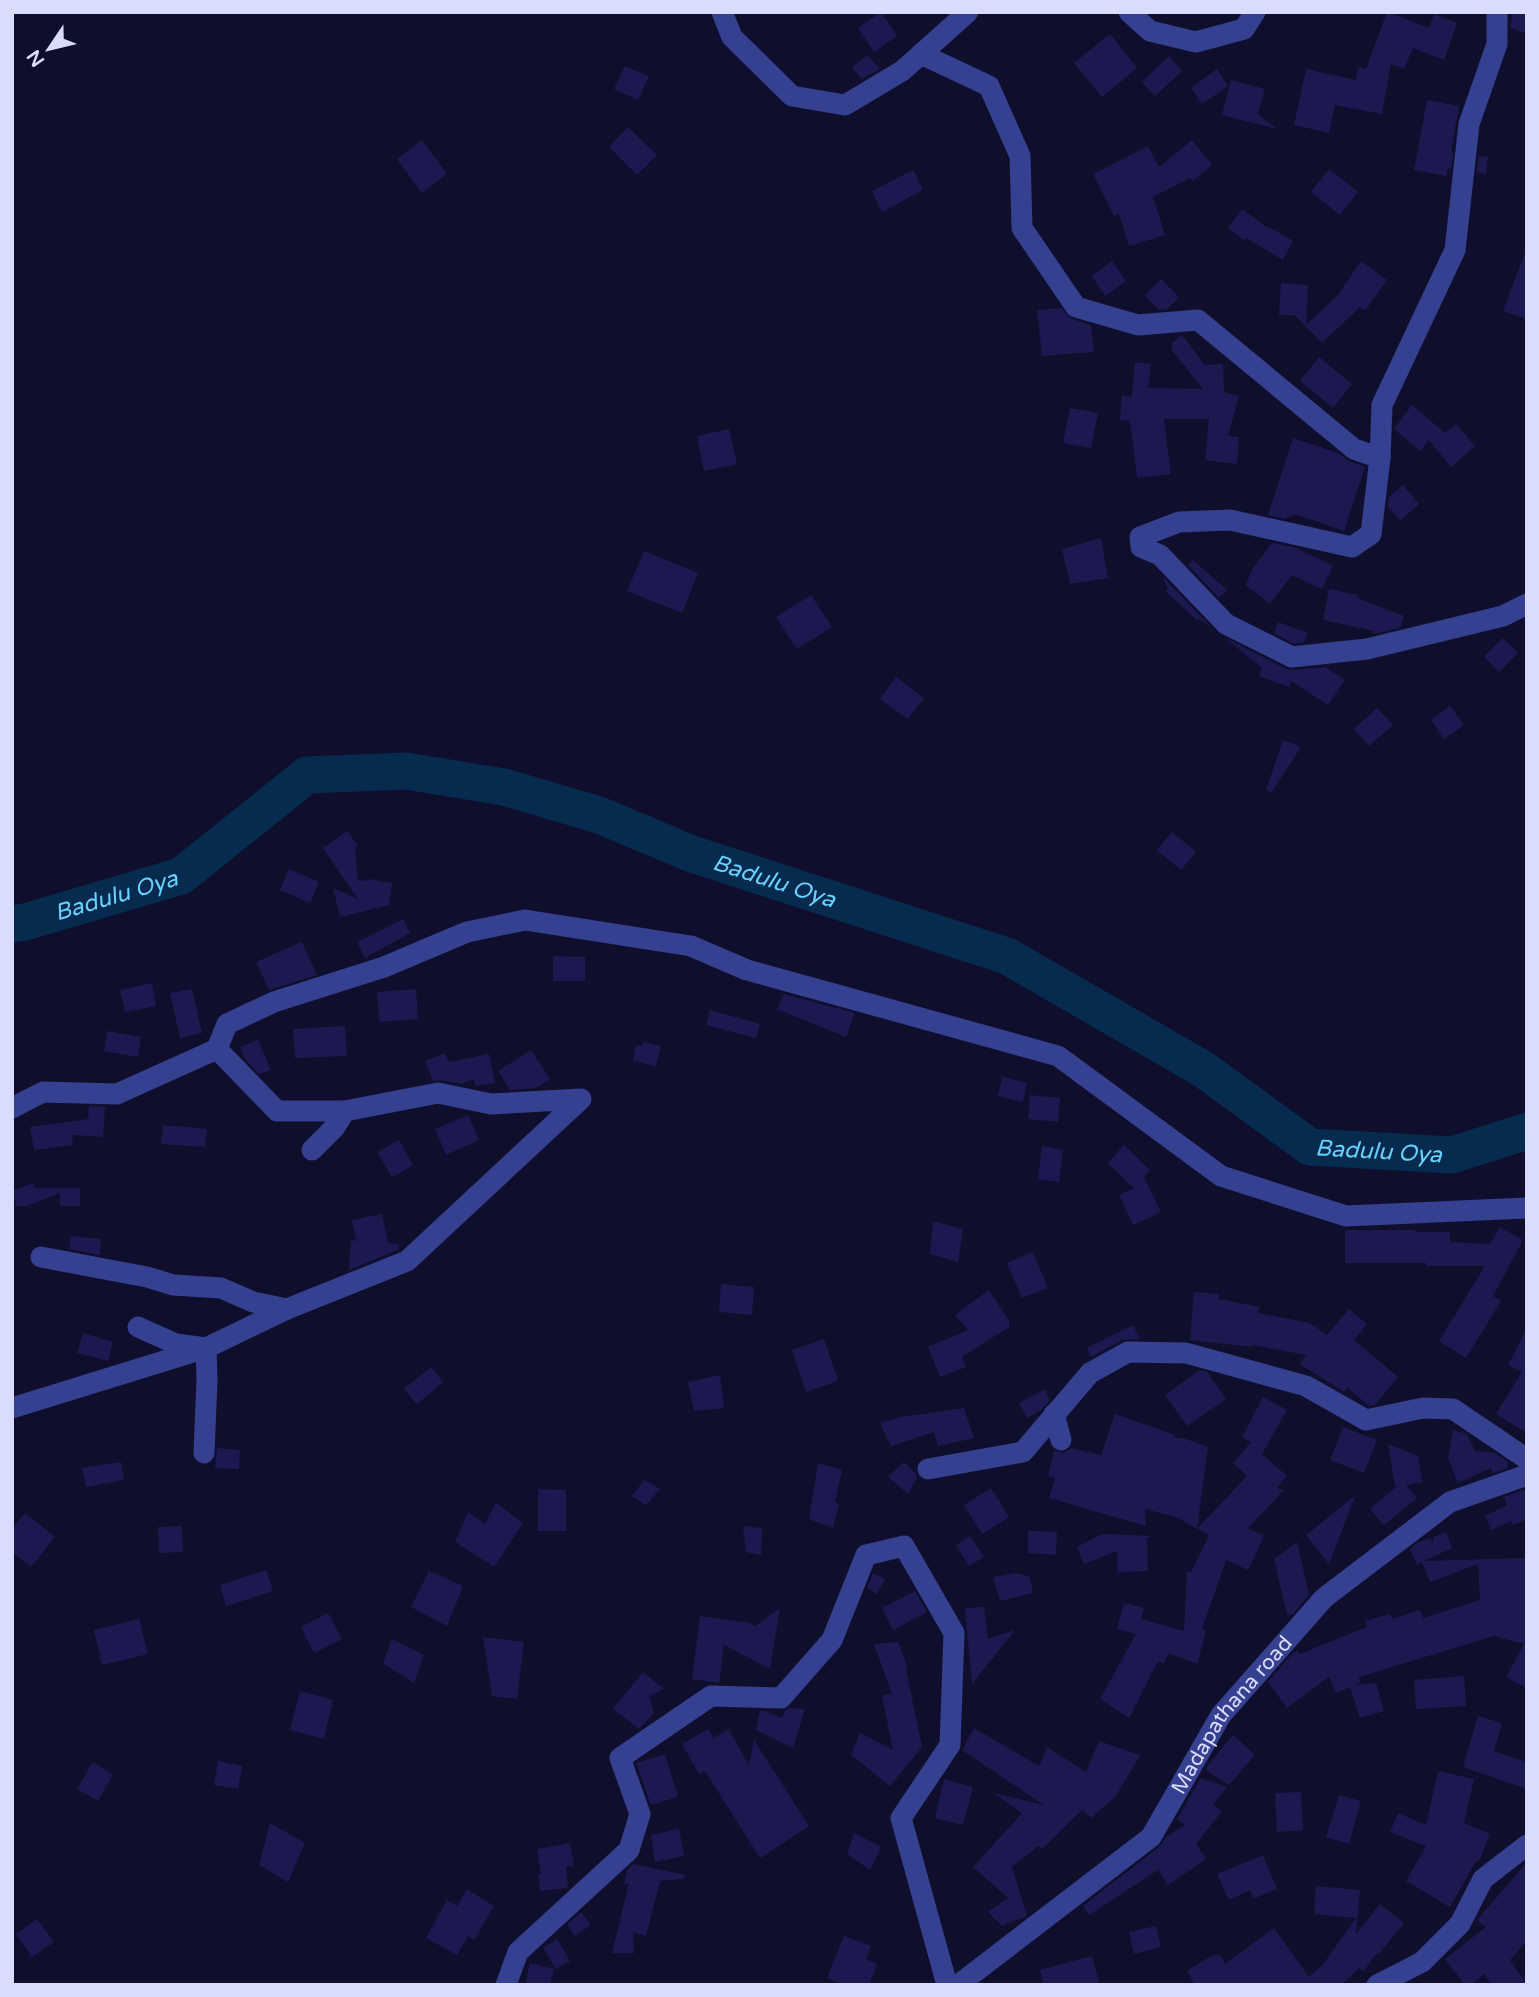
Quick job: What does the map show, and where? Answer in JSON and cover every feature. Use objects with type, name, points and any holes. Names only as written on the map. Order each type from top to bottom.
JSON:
[{"type":"street","points":[[722,12],[732,37],[792,96],[845,105],[902,71],[968,12]]},
{"type":"street","points":[[1129,12],[1150,31],[1196,42],[1244,29],[1255,12]]},
{"type":"street","points":[[1497,12],[1497,44],[1469,124],[1455,250],[1382,405],[1380,458],[1371,534],[1353,547],[1230,520],[1179,522],[1140,537],[1141,547],[1160,555],[1226,624],[1292,657],[1367,649],[1503,616],[1527,604]]},
{"type":"street","points":[[921,54],[989,86],[1020,156],[1021,228],[1076,307],[1138,325],[1198,320],[1354,449],[1380,458]]},
{"type":"street","points":[[12,1108],[43,1092],[117,1094],[217,1049],[227,1024],[274,1002],[384,967],[467,932],[525,920],[691,946],[747,970],[1058,1056],[1222,1176],[1346,1216],[1527,1208]]},
{"type":"street","points":[[12,1408],[206,1348],[286,1309],[407,1261],[582,1099],[491,1104],[439,1093],[345,1111],[277,1111],[217,1049]]},
{"type":"street","points":[[312,1150],[335,1127],[345,1111]]},
{"type":"street","points":[[41,1257],[147,1277],[173,1285],[221,1288],[253,1302],[286,1309]]},
{"type":"street","points":[[138,1327],[176,1344],[206,1348]]},
{"type":"street","points":[[204,1453],[206,1348]]},
{"type":"street","points":[[928,1469],[1023,1452],[1090,1373],[1128,1352],[1186,1353],[1306,1386],[1366,1420],[1423,1408],[1453,1409],[1527,1459]]},
{"type":"street","points":[[1054,1414],[1061,1440]]},
{"type":"street","name":"Madapathana road","points":[[958,1985],[1151,1837],[1221,1715],[1324,1598],[1450,1502],[1527,1475]]},
{"type":"street","points":[[506,1985],[519,1952],[629,1850],[640,1814],[620,1758],[710,1696],[781,1698],[832,1640],[866,1555],[904,1546],[954,1633],[950,1745],[901,1818],[947,1985]]},
{"type":"street","points":[[1377,1985],[1422,1962],[1460,1924],[1483,1879],[1527,1845]]},
{"type":"building","points":[[881,12],[897,36],[874,52],[858,28]]},
{"type":"building","points":[[1387,12],[1429,28],[1434,14],[1457,23],[1444,60],[1413,48],[1404,69],[1391,64],[1382,114],[1335,105],[1329,133],[1294,125],[1306,69],[1356,80],[1358,67],[1366,69]]},
{"type":"building","points":[[1513,12],[1527,12],[1527,33],[1510,28]]},
{"type":"building","points":[[1110,34],[1137,68],[1102,97],[1074,63]]},
{"type":"building","points":[[867,55],[880,69],[862,79],[852,68]]},
{"type":"building","points":[[1169,56],[1182,71],[1155,96],[1142,82]]},
{"type":"building","points":[[625,66],[649,76],[638,100],[614,89]]},
{"type":"building","points":[[1217,69],[1228,86],[1202,104],[1191,88]]},
{"type":"building","points":[[1231,80],[1265,89],[1258,114],[1277,129],[1222,115]]},
{"type":"building","points":[[1427,100],[1459,106],[1451,151],[1451,169],[1448,168],[1446,176],[1414,170]]},
{"type":"building","points":[[628,127],[657,155],[637,175],[609,147]]},
{"type":"building","points":[[422,140],[447,174],[422,193],[397,159]]},
{"type":"building","points":[[1192,140],[1212,165],[1193,181],[1190,178],[1153,197],[1165,235],[1129,246],[1119,214],[1114,216],[1093,174],[1148,146],[1159,167]]},
{"type":"building","points":[[1479,156],[1488,157],[1486,174],[1477,172]]},
{"type":"building","points":[[1329,169],[1358,192],[1340,215],[1311,192]]},
{"type":"building","points":[[913,170],[923,190],[882,212],[872,191]]},
{"type":"building","points":[[1242,209],[1268,228],[1293,241],[1283,260],[1246,238],[1244,240],[1228,228]]},
{"type":"building","points":[[1527,253],[1527,319],[1503,311]]},
{"type":"building","points":[[1112,261],[1126,281],[1105,296],[1092,276]]},
{"type":"building","points":[[1361,261],[1387,280],[1365,311],[1360,307],[1322,343],[1295,315],[1279,315],[1281,283],[1308,285],[1306,325],[1338,295]]},
{"type":"building","points":[[1161,279],[1179,297],[1167,309],[1159,310],[1145,295]]},
{"type":"building","points":[[1061,308],[1072,319],[1091,325],[1094,352],[1042,356],[1037,310]]},
{"type":"building","points":[[1182,335],[1205,365],[1223,364],[1224,392],[1239,396],[1228,436],[1239,437],[1237,464],[1205,460],[1209,419],[1164,419],[1171,474],[1137,478],[1130,421],[1120,420],[1122,395],[1132,397],[1135,362],[1151,364],[1148,388],[1203,389],[1172,350],[1172,343]]},
{"type":"building","points":[[1319,357],[1352,384],[1333,408],[1300,381]]},
{"type":"building","points":[[1412,405],[1445,433],[1456,424],[1475,446],[1451,467],[1429,440],[1420,451],[1394,429]]},
{"type":"building","points":[[1070,408],[1098,413],[1091,448],[1063,443]]},
{"type":"building","points":[[729,429],[737,464],[704,471],[697,436]]},
{"type":"building","points":[[1293,438],[1338,453],[1365,467],[1344,531],[1295,514],[1285,519],[1268,515]]},
{"type":"building","points":[[1403,485],[1419,504],[1400,521],[1388,506],[1389,497]]},
{"type":"building","points":[[1101,538],[1108,578],[1070,584],[1062,549]]},
{"type":"building","points":[[1272,543],[1296,548],[1333,566],[1322,589],[1292,575],[1270,604],[1246,585],[1251,571]]},
{"type":"building","points":[[644,551],[698,573],[682,613],[627,591]]},
{"type":"building","points":[[1193,560],[1227,590],[1219,598],[1188,565]]},
{"type":"building","points":[[1162,576],[1212,628],[1200,619],[1198,621],[1165,591],[1168,588]]},
{"type":"building","points":[[1329,589],[1358,595],[1357,598],[1404,616],[1400,628],[1372,634],[1374,631],[1323,620]]},
{"type":"building","points":[[811,595],[832,627],[797,649],[776,617]]},
{"type":"building","points":[[1278,622],[1308,633],[1304,642],[1294,644],[1274,633]]},
{"type":"building","points":[[1224,637],[1286,669],[1325,667],[1345,680],[1328,705],[1291,681],[1289,687],[1259,676],[1262,668]]},
{"type":"building","points":[[1503,638],[1518,653],[1499,672],[1484,656]]},
{"type":"building","points":[[896,677],[924,698],[908,719],[880,699]]},
{"type":"building","points":[[1450,706],[1464,725],[1444,739],[1431,720]]},
{"type":"building","points":[[1377,708],[1393,725],[1369,746],[1354,729]]},
{"type":"building","points":[[1283,740],[1301,747],[1271,793],[1266,790]]},
{"type":"building","points":[[347,831],[358,846],[355,848],[358,881],[377,879],[392,883],[389,905],[340,917],[333,888],[358,899],[323,848]]},
{"type":"building","points":[[1172,832],[1196,852],[1181,870],[1157,850]]},
{"type":"building","points":[[289,869],[319,882],[310,903],[280,890]]},
{"type":"building","points":[[403,919],[410,933],[365,958],[357,942]]},
{"type":"building","points":[[302,942],[317,975],[269,990],[256,962]]},
{"type":"building","points":[[553,956],[585,957],[585,981],[553,981]]},
{"type":"building","points":[[152,983],[156,1006],[125,1012],[120,990]]},
{"type":"building","points":[[192,989],[202,1033],[180,1038],[170,993]]},
{"type":"building","points":[[416,989],[418,1019],[379,1022],[377,992]]},
{"type":"building","points":[[784,994],[855,1013],[846,1037],[777,1009]]},
{"type":"building","points":[[710,1010],[760,1024],[756,1038],[706,1025]]},
{"type":"building","points":[[345,1026],[347,1056],[295,1058],[293,1029]]},
{"type":"building","points":[[107,1031],[141,1037],[138,1057],[104,1051]]},
{"type":"building","points":[[258,1040],[271,1070],[259,1074],[244,1058],[240,1047]]},
{"type":"building","points":[[643,1042],[661,1046],[656,1066],[633,1061],[636,1045],[643,1046]]},
{"type":"building","points":[[531,1050],[550,1079],[536,1088],[510,1090],[498,1071]]},
{"type":"building","points":[[445,1053],[449,1062],[489,1054],[495,1083],[475,1086],[474,1079],[461,1084],[433,1081],[425,1061]]},
{"type":"building","points":[[1002,1077],[1027,1083],[1023,1102],[998,1096]]},
{"type":"building","points":[[1030,1095],[1060,1098],[1058,1122],[1028,1119]]},
{"type":"building","points":[[89,1106],[105,1107],[103,1137],[72,1135],[73,1145],[34,1150],[30,1127],[88,1119]]},
{"type":"building","points":[[468,1115],[479,1140],[446,1155],[435,1129]]},
{"type":"building","points":[[163,1125],[207,1129],[205,1147],[161,1144]]},
{"type":"building","points":[[399,1140],[413,1165],[392,1177],[377,1152]]},
{"type":"building","points":[[1124,1145],[1150,1170],[1144,1177],[1161,1212],[1133,1225],[1119,1195],[1134,1188],[1108,1163]]},
{"type":"building","points":[[1042,1146],[1063,1150],[1059,1182],[1038,1179]]},
{"type":"building","points":[[33,1183],[35,1188],[80,1188],[80,1206],[60,1206],[60,1193],[27,1206],[17,1206],[12,1191]]},
{"type":"building","points":[[382,1214],[388,1243],[399,1244],[398,1250],[349,1270],[351,1240],[356,1241],[352,1220]]},
{"type":"building","points":[[933,1221],[963,1229],[958,1262],[930,1254]]},
{"type":"building","points":[[1500,1227],[1523,1240],[1493,1296],[1501,1301],[1466,1358],[1439,1341],[1485,1266],[1345,1263],[1345,1230],[1450,1232],[1450,1242],[1490,1244]]},
{"type":"building","points":[[71,1236],[101,1239],[100,1255],[69,1249]]},
{"type":"building","points":[[1033,1252],[1048,1288],[1022,1298],[1007,1263]]},
{"type":"building","points":[[721,1284],[754,1287],[752,1315],[719,1312]]},
{"type":"building","points":[[989,1290],[1009,1321],[1009,1327],[962,1357],[966,1367],[940,1377],[928,1347],[968,1330],[955,1315]]},
{"type":"building","points":[[1194,1292],[1219,1294],[1219,1299],[1259,1307],[1258,1313],[1310,1323],[1327,1335],[1349,1309],[1367,1324],[1354,1340],[1398,1377],[1375,1405],[1369,1406],[1347,1387],[1344,1392],[1300,1364],[1306,1355],[1252,1345],[1190,1340]]},
{"type":"building","points":[[1133,1325],[1140,1339],[1122,1340],[1091,1357],[1087,1348]]},
{"type":"building","points":[[1527,1328],[1527,1433],[1496,1414],[1522,1372],[1508,1365]]},
{"type":"building","points":[[83,1333],[113,1342],[108,1361],[77,1353]]},
{"type":"building","points":[[824,1339],[838,1381],[806,1392],[792,1350]]},
{"type":"building","points":[[431,1367],[443,1382],[417,1404],[404,1389]]},
{"type":"building","points":[[1200,1370],[1207,1372],[1226,1399],[1187,1426],[1165,1395]]},
{"type":"building","points":[[720,1375],[724,1408],[694,1411],[688,1382]]},
{"type":"building","points":[[1045,1389],[1050,1400],[1041,1410],[1027,1418],[1019,1403]]},
{"type":"building","points":[[1263,1397],[1287,1410],[1262,1454],[1287,1476],[1277,1488],[1284,1490],[1248,1528],[1264,1536],[1248,1570],[1226,1560],[1202,1629],[1206,1631],[1197,1664],[1168,1653],[1164,1664],[1158,1661],[1129,1718],[1100,1699],[1136,1634],[1117,1629],[1124,1603],[1144,1608],[1141,1619],[1184,1631],[1187,1571],[1191,1572],[1209,1535],[1197,1529],[1247,1476],[1233,1463],[1251,1442],[1242,1437]]},
{"type":"building","points":[[964,1408],[974,1438],[938,1446],[934,1432],[891,1446],[880,1423],[901,1417]]},
{"type":"building","points":[[1115,1414],[1175,1435],[1172,1437],[1208,1447],[1197,1528],[1176,1517],[1145,1509],[1146,1526],[1049,1498],[1055,1478],[1048,1476],[1054,1451],[1064,1453],[1071,1448],[1101,1455]]},
{"type":"building","points":[[1343,1427],[1377,1440],[1364,1473],[1330,1460]]},
{"type":"building","points":[[1453,1430],[1467,1434],[1475,1451],[1495,1453],[1508,1462],[1507,1468],[1493,1473],[1491,1468],[1458,1483],[1448,1458]]},
{"type":"building","points":[[1388,1444],[1418,1456],[1422,1482],[1406,1485],[1417,1498],[1384,1525],[1370,1509],[1397,1486]]},
{"type":"building","points":[[217,1448],[240,1450],[239,1469],[215,1468]]},
{"type":"building","points":[[121,1462],[124,1480],[86,1487],[82,1468]]},
{"type":"building","points":[[904,1462],[916,1474],[916,1480],[908,1494],[888,1477]]},
{"type":"building","points":[[818,1463],[842,1470],[835,1502],[839,1504],[833,1528],[809,1519]]},
{"type":"building","points":[[644,1480],[660,1489],[646,1505],[632,1496]]},
{"type":"building","points":[[991,1488],[1009,1517],[982,1534],[964,1505]]},
{"type":"building","points":[[538,1489],[566,1490],[566,1531],[538,1531]]},
{"type":"building","points":[[1527,1489],[1527,1519],[1513,1525],[1511,1521],[1492,1530],[1485,1516],[1507,1505],[1504,1497]]},
{"type":"building","points":[[1355,1496],[1329,1564],[1306,1535]]},
{"type":"building","points":[[496,1503],[523,1523],[494,1567],[455,1542],[468,1512],[485,1524]]},
{"type":"building","points":[[25,1513],[55,1537],[31,1567],[12,1552],[12,1529]]},
{"type":"building","points":[[182,1526],[183,1552],[159,1553],[158,1527]]},
{"type":"building","points":[[743,1526],[762,1528],[761,1555],[746,1552]]},
{"type":"building","points":[[1028,1531],[1057,1532],[1056,1555],[1028,1553]]},
{"type":"building","points":[[1446,1532],[1452,1548],[1424,1561],[1527,1558],[1527,1688],[1506,1677],[1524,1644],[1494,1636],[1359,1677],[1360,1683],[1355,1685],[1376,1683],[1384,1711],[1360,1718],[1350,1687],[1336,1693],[1329,1677],[1287,1708],[1268,1682],[1297,1651],[1300,1654],[1367,1627],[1365,1621],[1390,1614],[1392,1619],[1420,1610],[1423,1618],[1480,1600],[1478,1564],[1430,1582],[1422,1562],[1417,1565],[1410,1549],[1431,1538],[1432,1545],[1434,1537]]},
{"type":"building","points":[[1102,1534],[1153,1536],[1147,1538],[1148,1571],[1118,1572],[1117,1551],[1084,1564],[1077,1547]]},
{"type":"building","points":[[970,1536],[984,1557],[969,1566],[956,1545]]},
{"type":"building","points":[[1297,1542],[1309,1595],[1293,1614],[1287,1615],[1274,1559]]},
{"type":"building","points":[[266,1570],[273,1591],[226,1606],[220,1585]]},
{"type":"building","points":[[429,1571],[463,1586],[447,1626],[411,1607]]},
{"type":"building","points":[[873,1573],[885,1579],[877,1594],[867,1588]]},
{"type":"building","points":[[1016,1573],[1030,1577],[1033,1593],[1000,1601],[993,1577]]},
{"type":"building","points":[[915,1591],[927,1612],[893,1630],[882,1608]]},
{"type":"building","points":[[984,1607],[988,1639],[1015,1630],[972,1684],[965,1608]]},
{"type":"building","points":[[780,1608],[770,1669],[724,1645],[719,1683],[692,1679],[700,1616],[755,1626]]},
{"type":"building","points":[[328,1613],[342,1639],[314,1653],[301,1627]]},
{"type":"building","points":[[139,1619],[148,1654],[102,1665],[94,1630]]},
{"type":"building","points":[[483,1637],[524,1642],[517,1699],[492,1696]]},
{"type":"building","points":[[392,1639],[424,1655],[414,1683],[383,1663]]},
{"type":"building","points":[[898,1642],[908,1669],[906,1670],[922,1747],[890,1786],[851,1755],[860,1733],[893,1750],[882,1695],[892,1694],[874,1644]]},
{"type":"building","points":[[643,1672],[664,1689],[649,1696],[654,1713],[639,1729],[613,1709]]},
{"type":"building","points":[[1464,1676],[1466,1706],[1416,1709],[1414,1680]]},
{"type":"building","points":[[300,1691],[333,1700],[324,1739],[290,1730]]},
{"type":"building","points":[[805,1709],[793,1748],[756,1730],[760,1711],[782,1718],[785,1710]]},
{"type":"building","points":[[1478,1716],[1502,1723],[1494,1751],[1527,1762],[1527,1789],[1463,1767]]},
{"type":"building","points":[[974,1728],[1039,1766],[1047,1747],[1086,1772],[1099,1741],[1140,1755],[1116,1796],[1091,1818],[1082,1810],[1042,1849],[1038,1846],[1012,1867],[1027,1916],[1002,1926],[988,1912],[1008,1898],[973,1867],[1022,1813],[994,1793],[1044,1805],[962,1750]]},
{"type":"building","points":[[708,1729],[714,1738],[728,1729],[749,1765],[754,1740],[809,1826],[760,1858],[705,1771],[699,1774],[682,1744]]},
{"type":"building","points":[[1233,1735],[1255,1755],[1229,1785],[1206,1768]]},
{"type":"building","points":[[665,1754],[678,1797],[651,1805],[636,1763]]},
{"type":"building","points":[[218,1761],[242,1766],[238,1789],[214,1785]]},
{"type":"building","points":[[93,1762],[113,1775],[98,1801],[77,1789]]},
{"type":"building","points":[[1438,1771],[1474,1779],[1464,1823],[1490,1834],[1479,1861],[1476,1861],[1450,1907],[1406,1881],[1426,1846],[1390,1832],[1398,1813],[1426,1825]]},
{"type":"building","points":[[1201,1778],[1227,1787],[1213,1804],[1222,1811],[1196,1844],[1206,1859],[1168,1885],[1158,1870],[1089,1915],[1083,1906],[1159,1847],[1166,1837],[1185,1825],[1177,1819]]},
{"type":"building","points":[[944,1779],[973,1787],[963,1825],[935,1818]]},
{"type":"building","points":[[1301,1792],[1303,1830],[1277,1832],[1275,1793]]},
{"type":"building","points":[[1339,1795],[1361,1801],[1349,1844],[1326,1837]]},
{"type":"building","points":[[270,1823],[305,1843],[288,1882],[259,1865]]},
{"type":"building","points":[[679,1829],[684,1856],[655,1862],[651,1835]]},
{"type":"building","points":[[854,1833],[881,1847],[870,1870],[847,1854]]},
{"type":"building","points":[[570,1843],[574,1866],[566,1867],[568,1888],[540,1891],[538,1874],[541,1874],[537,1849]]},
{"type":"building","points":[[1263,1855],[1277,1889],[1253,1899],[1250,1890],[1229,1900],[1217,1874]]},
{"type":"building","points":[[1527,1862],[1527,1941],[1510,1960],[1527,1985],[1492,1985],[1484,1974],[1471,1985],[1465,1985],[1445,1959],[1486,1927],[1477,1920]]},
{"type":"building","points":[[633,1864],[685,1875],[684,1879],[660,1881],[646,1936],[633,1932],[634,1953],[612,1953],[629,1883],[624,1884],[627,1870]]},
{"type":"building","points":[[1316,1886],[1360,1890],[1356,1934],[1380,1904],[1404,1923],[1364,1971],[1359,1968],[1341,1985],[1195,1985],[1187,1971],[1213,1955],[1220,1955],[1225,1964],[1274,1928],[1309,1977],[1324,1963],[1356,1918],[1314,1914]]},
{"type":"building","points":[[467,1889],[494,1906],[474,1940],[468,1936],[457,1955],[426,1938],[447,1900],[457,1906]]},
{"type":"building","points":[[581,1912],[591,1925],[575,1936],[567,1925]]},
{"type":"building","points":[[37,1919],[54,1942],[32,1957],[16,1934]]},
{"type":"building","points":[[1156,1926],[1161,1947],[1134,1954],[1129,1932]]},
{"type":"building","points":[[844,1936],[871,1946],[866,1959],[877,1964],[869,1985],[844,1985],[827,1978]]},
{"type":"building","points":[[557,1939],[570,1961],[556,1969],[543,1948]]},
{"type":"building","points":[[1092,1956],[1100,1985],[1044,1985],[1040,1970]]},
{"type":"building","points":[[530,1963],[554,1969],[550,1985],[525,1985]]},
{"type":"waterway","name":"Badulu Oya","points":[[12,924],[181,876],[307,775],[406,771],[504,787],[599,815],[692,854],[1007,956],[1203,1069],[1310,1147],[1452,1155],[1527,1131]]}]
